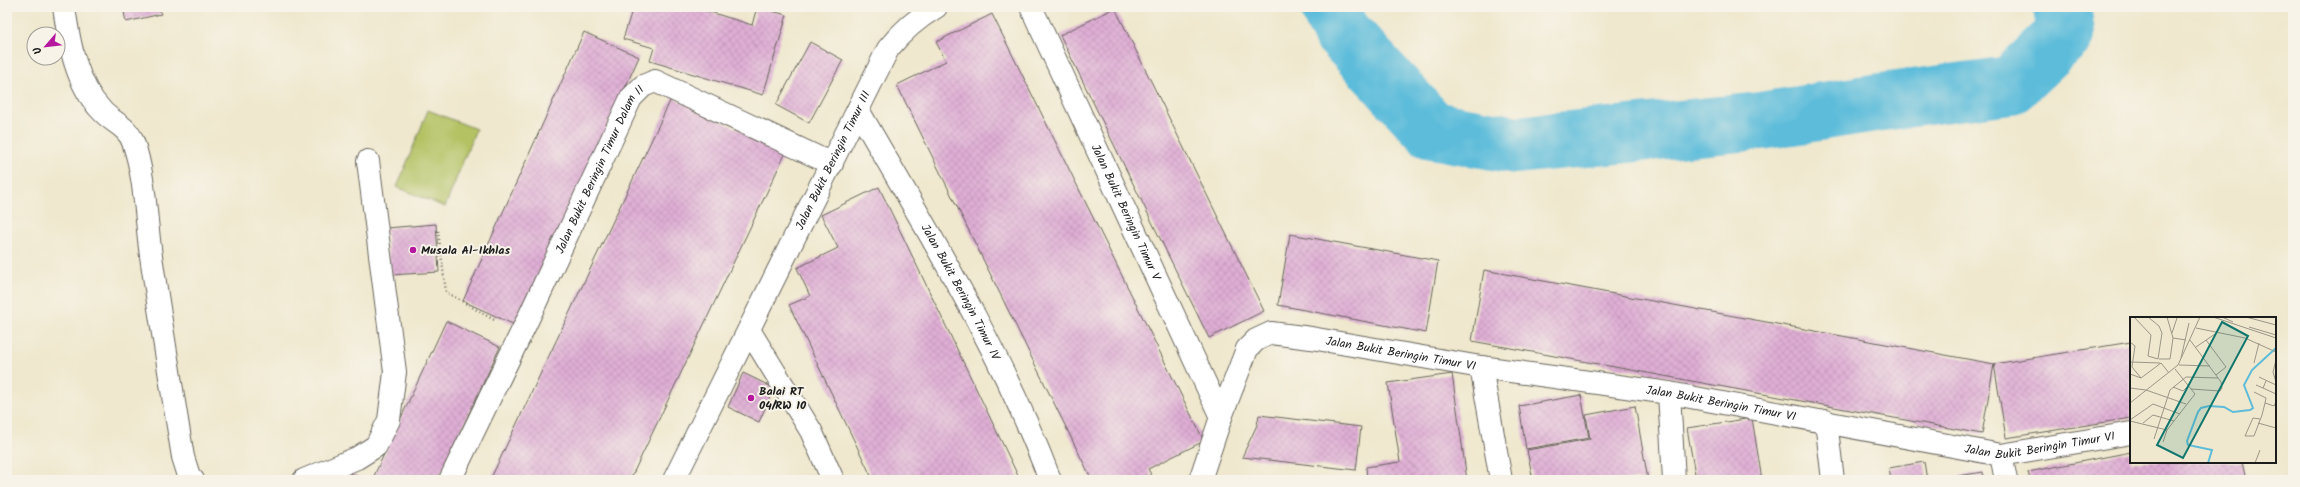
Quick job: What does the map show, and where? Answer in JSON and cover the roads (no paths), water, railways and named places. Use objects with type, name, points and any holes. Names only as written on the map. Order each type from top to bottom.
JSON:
[{"type":"street","points":[[64,7],[79,74],[84,86],[102,112],[124,127],[128,132],[138,160],[158,302],[183,457],[189,476],[193,480]]},
{"type":"street","name":"Jalan Bukit Beringin Timur III","points":[[674,480],[888,49],[901,32],[916,19],[936,7]]},
{"type":"street","name":"Jalan Bukit Beringin Timur V","points":[[1031,7],[1221,417]]},
{"type":"street","name":"Jalan Bukit Beringin Timur Dalam II","points":[[450,480],[521,335],[631,98],[643,86],[655,82],[832,164]]},
{"type":"street","name":"Jalan Bukit Beringin Timur IV","points":[[858,110],[970,307],[1038,446],[1050,480]]},
{"type":"street","points":[[304,480],[357,458],[376,446],[389,420],[395,372],[368,161]]},
{"type":"street","points":[[749,330],[811,431],[833,480]]},
{"type":"street","name":"Jalan Bukit Beringin Timur VI","points":[[1200,480],[1221,417],[1247,349],[1256,340],[1271,333],[1311,338],[1481,367],[1669,393],[1826,421],[2000,455],[2130,433]]},
{"type":"street","points":[[1481,367],[1501,480]]},
{"type":"street","points":[[1669,393],[1674,480]]},
{"type":"street","points":[[1826,421],[1833,480]]},
{"type":"street","points":[[2000,455],[2006,480]]},
{"type":"waterway","points":[[1329,7],[1340,30],[1432,130],[1516,145],[1761,121],[1874,103],[2011,85],[2066,33],[2062,7]]},
{"type":"place","name":"Musala Al-Ikhlas","points":[[413,250]]},
{"type":"place","name":"Balai RT 04/RW 10","points":[[751,398]]}]
